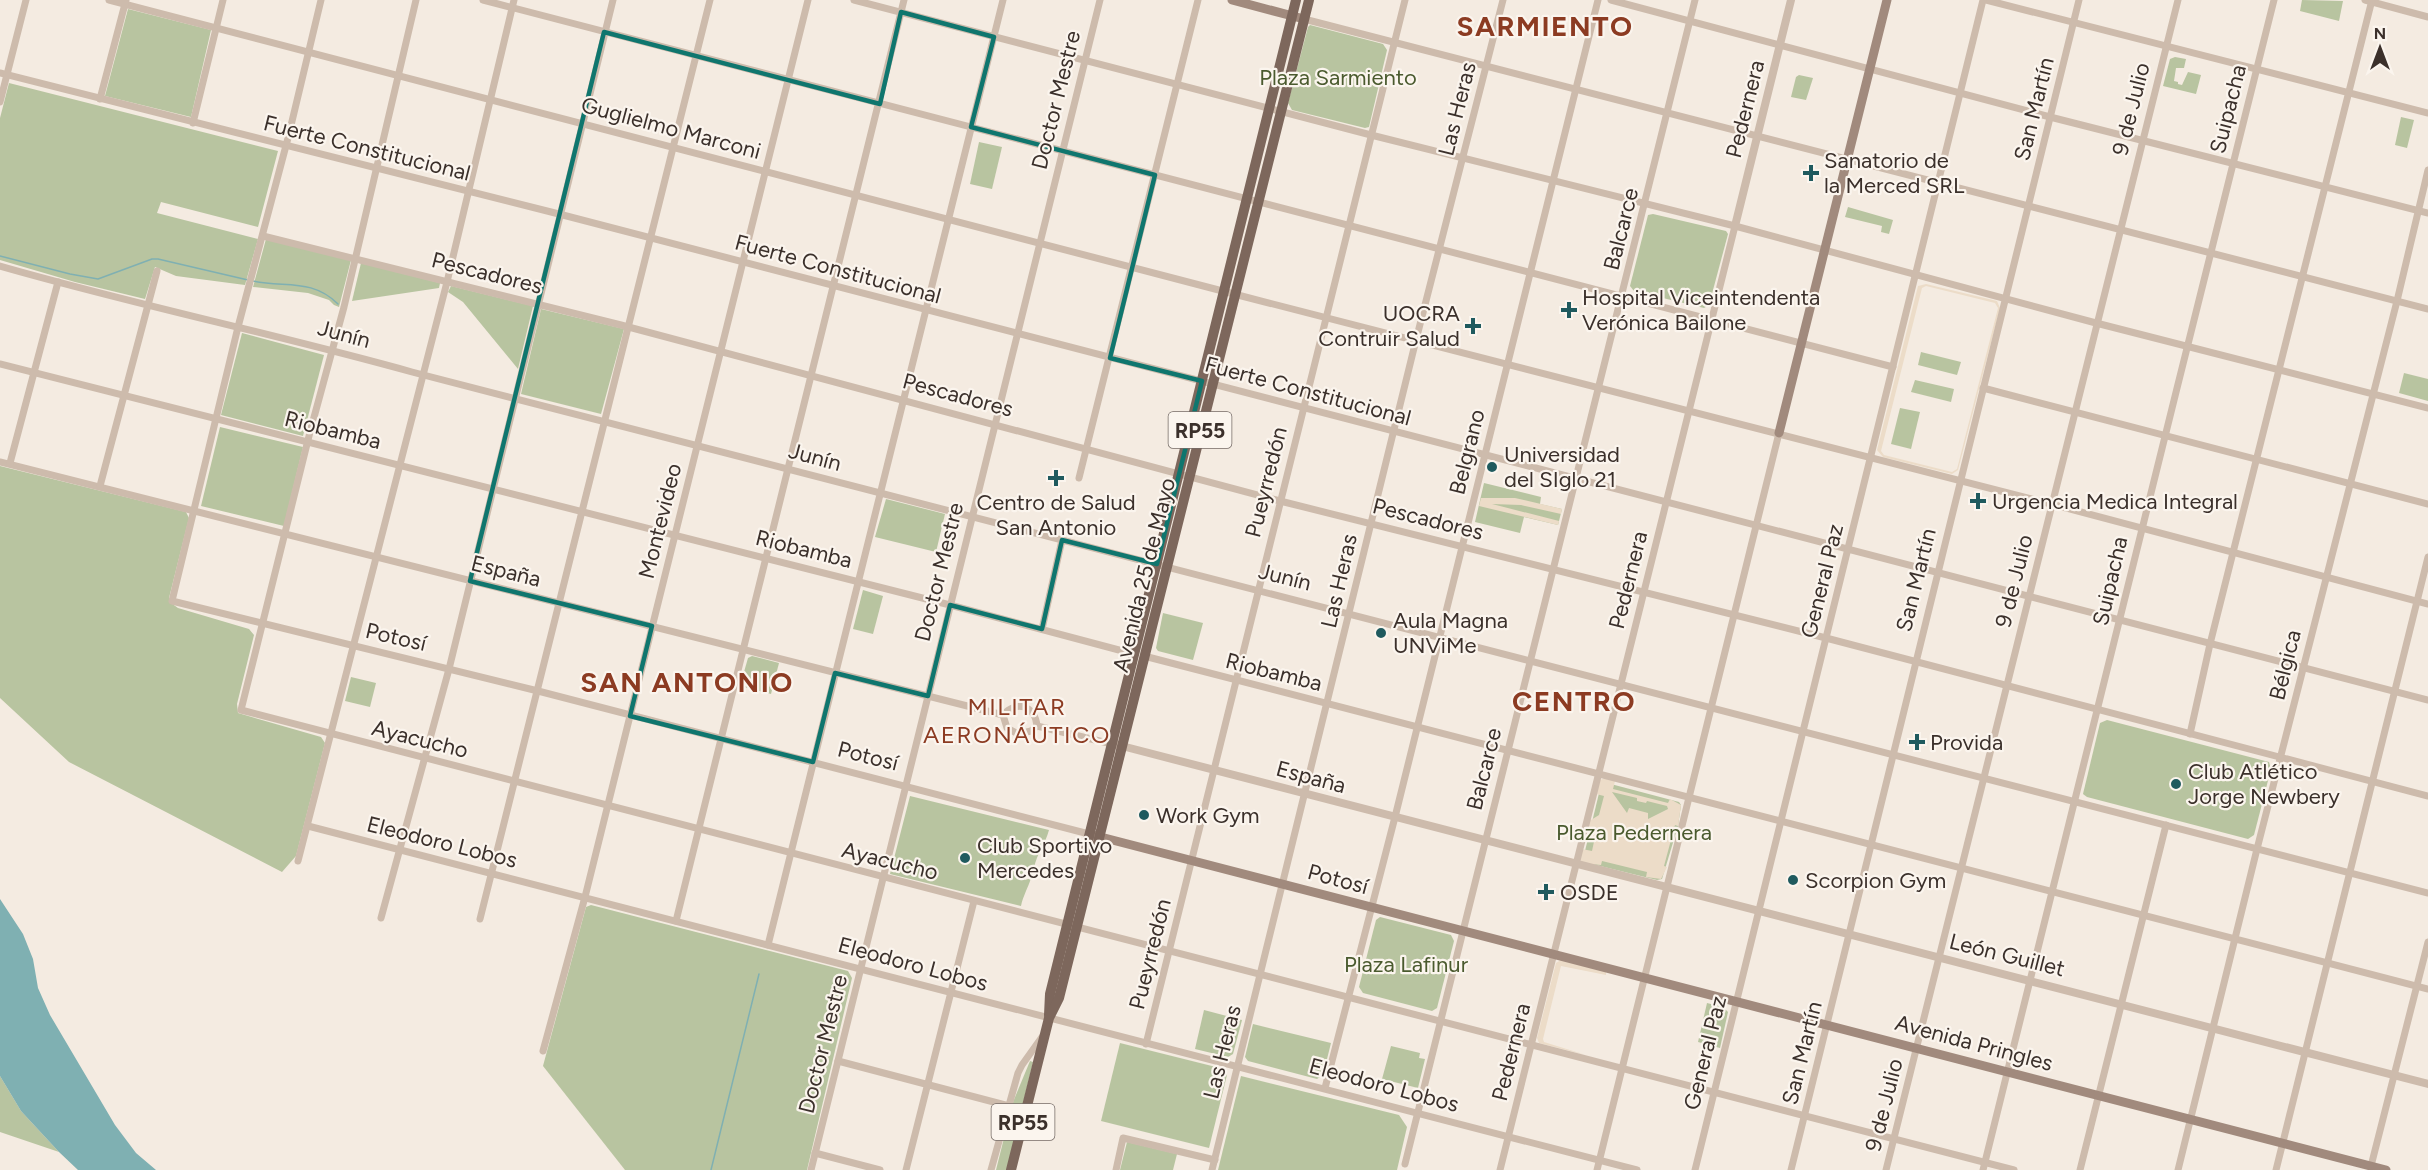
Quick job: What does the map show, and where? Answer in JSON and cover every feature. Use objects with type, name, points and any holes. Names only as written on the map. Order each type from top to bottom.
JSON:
[{"type":"main road","points":[[1232,0],[1304,19]]},
{"type":"main road","name":"Avenida 25 de Mayo","points":[[1011,1170],[1049,1018],[1059,998],[1072,926],[1274,110],[1296,0]]},
{"type":"main road","name":"Avenida 25 de Mayo","points":[[1274,110],[1309,0]]},
{"type":"main road","points":[[1779,433],[1887,0]]},
{"type":"main road","name":"Potosí","points":[[1094,836],[1553,956]]},
{"type":"main road","name":"Avenida Pringles","points":[[1553,956],[2386,1170]]},
{"type":"street","points":[[0,102],[3,74],[26,0]]},
{"type":"street","name":"Guglielmo Marconi","points":[[109,0],[125,2],[216,28],[1960,480],[2428,604]]},
{"type":"street","points":[[193,123],[223,0]]},
{"type":"street","points":[[194,510],[321,0]]},
{"type":"street","points":[[262,625],[417,0]]},
{"type":"street","points":[[483,0],[513,4],[604,32],[1893,367]]},
{"type":"street","points":[[381,918],[449,669],[613,0]]},
{"type":"street","points":[[480,919],[710,0]]},
{"type":"street","name":"Montevideo","points":[[543,1051],[608,807],[808,0]]},
{"type":"street","points":[[854,0],[1371,135],[1735,226],[2096,323],[2428,408]]},
{"type":"street","points":[[676,921],[904,0]]},
{"type":"street","points":[[768,945],[1003,0]]},
{"type":"street","name":"Doctor Mestre","points":[[810,1170],[1100,0]]},
{"type":"street","points":[[1079,478],[1198,0]]},
{"type":"street","name":"Pueyrredón","points":[[1146,1044],[1406,0]]},
{"type":"street","name":"Las Heras","points":[[1212,1170],[1416,340],[1503,0]]},
{"type":"street","name":"Belgrano","points":[[1325,1088],[1395,817],[1598,0]]},
{"type":"street","points":[[1611,0],[2050,117],[2428,213]]},
{"type":"street","name":"Balcarce","points":[[1405,1164],[1695,0]]},
{"type":"street","name":"Pedernera","points":[[1500,1170],[1791,0]]},
{"type":"street","points":[[1984,0],[2428,113]]},
{"type":"street","name":"General Paz","points":[[1695,1170],[1984,0]]},
{"type":"street","name":"San Martín","points":[[1791,1170],[2079,0]]},
{"type":"street","name":"9 de Julio","points":[[1886,1170],[2178,0]]},
{"type":"street","name":"Suipacha","points":[[1984,1166],[2274,0]]},
{"type":"street","points":[[2190,734],[2210,644],[2304,278],[2370,0],[2428,17]]},
{"type":"street","points":[[100,99],[125,2]]},
{"type":"street","points":[[298,861],[447,282],[513,4]]},
{"type":"street","points":[[1304,19],[2428,309]]},
{"type":"street","name":"Fuerte Constitucional","points":[[3,74],[559,214],[2428,699]]},
{"type":"street","name":"Bélgica","points":[[2178,1170],[2428,170]]},
{"type":"street","name":"Pescadores","points":[[263,236],[538,303],[1280,501],[1826,638],[2428,796]]},
{"type":"street","name":"Junín","points":[[0,266],[332,349],[2428,893]]},
{"type":"street","points":[[100,486],[157,271]]},
{"type":"street","points":[[10,463],[58,282]]},
{"type":"street","name":"Riobamba","points":[[0,364],[857,581],[1871,846],[2428,988]]},
{"type":"street","points":[[1983,388],[2428,504]]},
{"type":"street","points":[[1597,1170],[1779,433]]},
{"type":"street","name":"España","points":[[0,462],[1003,715]]},
{"type":"street","name":"Potosí","points":[[194,510],[172,601],[262,625],[538,691],[1094,836]]},
{"type":"street","points":[[1042,629],[1062,540]]},
{"type":"street","points":[[2276,1170],[2428,556]]},
{"type":"street","name":"Ayacucho","points":[[262,625],[241,710],[515,783],[1714,1091],[1894,1139],[1984,1166],[2014,1170]]},
{"type":"street","name":"España","points":[[1003,715],[1013,706],[1024,706],[1034,713],[1037,726]]},
{"type":"street","name":"España","points":[[1003,715],[1007,728],[1018,734],[1030,731],[1037,726],[1576,864]]},
{"type":"street","points":[[2080,1170],[2166,825]]},
{"type":"street","name":"Eleodoro Lobos","points":[[308,826],[1637,1170]]},
{"type":"street","name":"León Guillet","points":[[1576,864],[2428,1084]]},
{"type":"street","points":[[906,1170],[974,901]]},
{"type":"street","points":[[2371,1166],[2428,942]]},
{"type":"street","points":[[991,1170],[1022,1065],[1046,1032]]},
{"type":"street","points":[[838,1061],[1009,1106]]},
{"type":"street","points":[[1116,1170],[1123,1138],[1215,1160]]},
{"type":"street","points":[[814,1153],[880,1170]]},
{"type":"highlighted area","points":[[901,12],[994,37],[971,127],[1155,175],[1110,358],[1202,381],[1157,564],[1062,540],[1042,629],[950,605],[928,696],[835,673],[813,762],[630,716],[652,626],[470,581],[604,32],[880,104]]},
{"type":"green space","points":[[2302,0],[2343,1],[2339,21],[2300,11]]},
{"type":"green space","points":[[128,9],[211,30],[191,117],[105,96]]},
{"type":"green space","name":"Plaza Sarmiento","points":[[1310,25],[1383,44],[1387,50],[1369,127],[1365,128],[1292,110],[1288,103]]},
{"type":"green space","points":[[2175,57],[2186,59],[2184,68],[2176,68],[2174,81],[2178,84],[2182,85],[2188,72],[2201,75],[2196,94],[2163,86],[2170,59]]},
{"type":"green space","points":[[1799,75],[1813,78],[1806,100],[1791,97],[1796,77]]},
{"type":"green space","points":[[9,83],[278,151],[258,227],[161,202],[157,213],[258,239],[245,285],[176,276],[155,267],[145,299],[0,260],[0,118]]},
{"type":"green space","points":[[2401,117],[2414,120],[2407,148],[2395,145]]},
{"type":"green space","points":[[979,142],[1002,147],[992,189],[970,184]]},
{"type":"green space","points":[[1848,207],[1893,220],[1889,234],[1881,232],[1882,226],[1845,217]]},
{"type":"green space","points":[[1653,214],[1726,231],[1728,234],[1709,305],[1704,308],[1634,291],[1630,286],[1648,215]]},
{"type":"green space","points":[[266,239],[351,260],[339,307],[329,300],[308,293],[253,287]]},
{"type":"green space","points":[[361,263],[440,283],[439,288],[352,301]]},
{"type":"green space","points":[[451,286],[533,306],[518,369],[463,302],[448,292]]},
{"type":"green space","points":[[541,309],[624,329],[601,414],[521,394]]},
{"type":"green space","points":[[242,333],[324,355],[303,436],[221,415]]},
{"type":"green space","points":[[1921,352],[1961,362],[1957,375],[1918,365]]},
{"type":"green space","points":[[2404,373],[2428,379],[2428,401],[2399,393]]},
{"type":"green space","points":[[1915,380],[1954,389],[1951,402],[1911,392]]},
{"type":"green space","points":[[1900,408],[1920,412],[1911,449],[1891,444]]},
{"type":"green space","points":[[220,427],[303,447],[284,526],[201,506]]},
{"type":"green space","points":[[0,466],[186,512],[189,518],[169,598],[171,603],[178,608],[249,629],[254,635],[237,704],[238,713],[321,737],[325,743],[296,856],[282,872],[69,762],[0,698]]},
{"type":"green space","points":[[1484,483],[1541,497],[1540,504],[1562,509],[1558,525],[1524,517],[1520,533],[1475,522]]},
{"type":"green space","points":[[886,499],[945,514],[936,552],[875,537]]},
{"type":"green space","points":[[863,590],[883,596],[873,634],[853,629]]},
{"type":"green space","points":[[1163,613],[1203,623],[1193,660],[1158,651],[1156,648]]},
{"type":"green space","points":[[752,656],[779,663],[771,694],[740,686],[748,658]]},
{"type":"green space","points":[[351,677],[376,683],[370,707],[345,701]]},
{"type":"green space","name":"Club Atlético Jorge Newbery","points":[[2107,720],[2269,762],[2271,769],[2254,835],[2248,839],[2087,797],[2083,794],[2100,723]]},
{"type":"green space","name":"Plaza Pedernera","points":[[1607,783],[1679,802],[1681,805],[1678,826],[1662,879],[1657,880],[1588,863],[1584,855],[1601,785]]},
{"type":"green space","name":"Club Sportivo Mercedes","points":[[910,796],[1049,830],[1034,868],[1028,867],[1025,880],[1031,878],[1021,906],[890,874]]},
{"type":"green space","points":[[591,905],[848,971],[852,978],[807,1170],[625,1170],[543,1066],[586,907]]},
{"type":"green space","name":"Plaza Lafinur","points":[[1380,917],[1451,935],[1454,941],[1437,1008],[1432,1011],[1363,993],[1359,987],[1376,920]]},
{"type":"green space","points":[[1707,1003],[1723,1007],[1728,1012],[1720,1048],[1698,1042]]},
{"type":"green space","points":[[1204,1010],[1242,1020],[1233,1054],[1228,1057],[1195,1049]]},
{"type":"green space","points":[[1253,1024],[1331,1043],[1323,1075],[1317,1079],[1248,1061],[1245,1057]]},
{"type":"green space","points":[[1120,1043],[1224,1069],[1227,1075],[1209,1148],[1101,1121]]},
{"type":"green space","points":[[1391,1046],[1420,1053],[1419,1058],[1425,1059],[1418,1088],[1382,1079]]},
{"type":"green space","points":[[1030,1061],[1033,1062],[1007,1170],[996,1170],[1013,1102]]},
{"type":"green space","points":[[0,1076],[21,1111],[59,1152],[0,1132]]},
{"type":"green space","points":[[1241,1076],[1399,1115],[1407,1127],[1397,1170],[1218,1170]]},
{"type":"green space","points":[[1127,1142],[1177,1154],[1173,1170],[1120,1170]]},
{"type":"shaded area","points":[[1926,284],[1997,301],[2000,308],[1958,470],[1952,474],[1883,457],[1877,450],[1918,286]],"holes":[[[1926,286],[1995,303],[1998,308],[1957,469],[1952,472],[1884,455],[1881,451],[1922,288]]]},
{"type":"shaded area","points":[[1481,498],[1515,498],[1562,509],[1561,514],[1521,505],[1492,504],[1559,521],[1558,525],[1479,506]]},
{"type":"shaded area","name":"Plaza Pedernera","points":[[1605,778],[1615,781],[1613,789],[1668,803],[1670,799],[1681,805],[1678,826],[1675,825],[1664,866],[1667,867],[1661,879],[1646,877],[1647,872],[1602,861],[1601,865],[1582,863],[1580,859],[1582,849],[1592,851],[1595,837],[1581,843],[1586,823],[1599,815],[1604,796],[1596,794],[1600,780]],"holes":[[[1612,792],[1637,798],[1637,801],[1667,806],[1668,809],[1648,819],[1648,813],[1629,808],[1627,813]]]},
{"type":"shaded area","points":[[1561,960],[1606,972],[1606,975],[1561,966],[1543,1039],[1544,1042],[1586,1055],[1539,1043],[1537,1038],[1556,963]]},
{"type":"water","points":[[0,899],[23,934],[33,959],[38,988],[50,1015],[115,1125],[136,1153],[156,1170],[78,1170],[21,1111],[0,1076]]},
{"type":"waterway","points":[[0,256],[98,279],[152,259],[158,259],[248,280]]},
{"type":"waterway","points":[[253,281],[308,287],[318,290],[338,304]]},
{"type":"waterway","points":[[711,1170],[759,974]]},
{"type":"place","name":"Sanatorio de la Merced SRL","points":[[1811,173]]},
{"type":"place","name":"Hospital Viceintendenta Verónica Bailone","points":[[1569,310]]},
{"type":"place","name":"UOCRA Contruir Salud","points":[[1473,326]]},
{"type":"place","name":"Universidad del SIglo 21","points":[[1492,467]]},
{"type":"place","name":"Centro de Salud San Antonio","points":[[1056,478]]},
{"type":"place","name":"Urgencia Medica Integral","points":[[1978,501]]},
{"type":"place","name":"Aula Magna UNViMe","points":[[1381,633]]},
{"type":"place","name":"Provida","points":[[1917,742]]},
{"type":"place","name":"Club Atlético Jorge Newbery","points":[[2176,784]]},
{"type":"place","name":"Work Gym","points":[[1144,815]]},
{"type":"place","name":"Club Sportivo Mercedes","points":[[965,858]]},
{"type":"place","name":"Scorpion Gym","points":[[1793,880]]},
{"type":"place","name":"OSDE","points":[[1546,892]]},
{"type":"district","name":"SARMIENTO","points":[[1545,26]]},
{"type":"district","name":"SAN ANTONIO","points":[[687,682]]},
{"type":"district","name":"CENTRO","points":[[1574,701]]},
{"type":"district","name":"MILITAR AERONÁUTICO","points":[[1017,720]]}]
